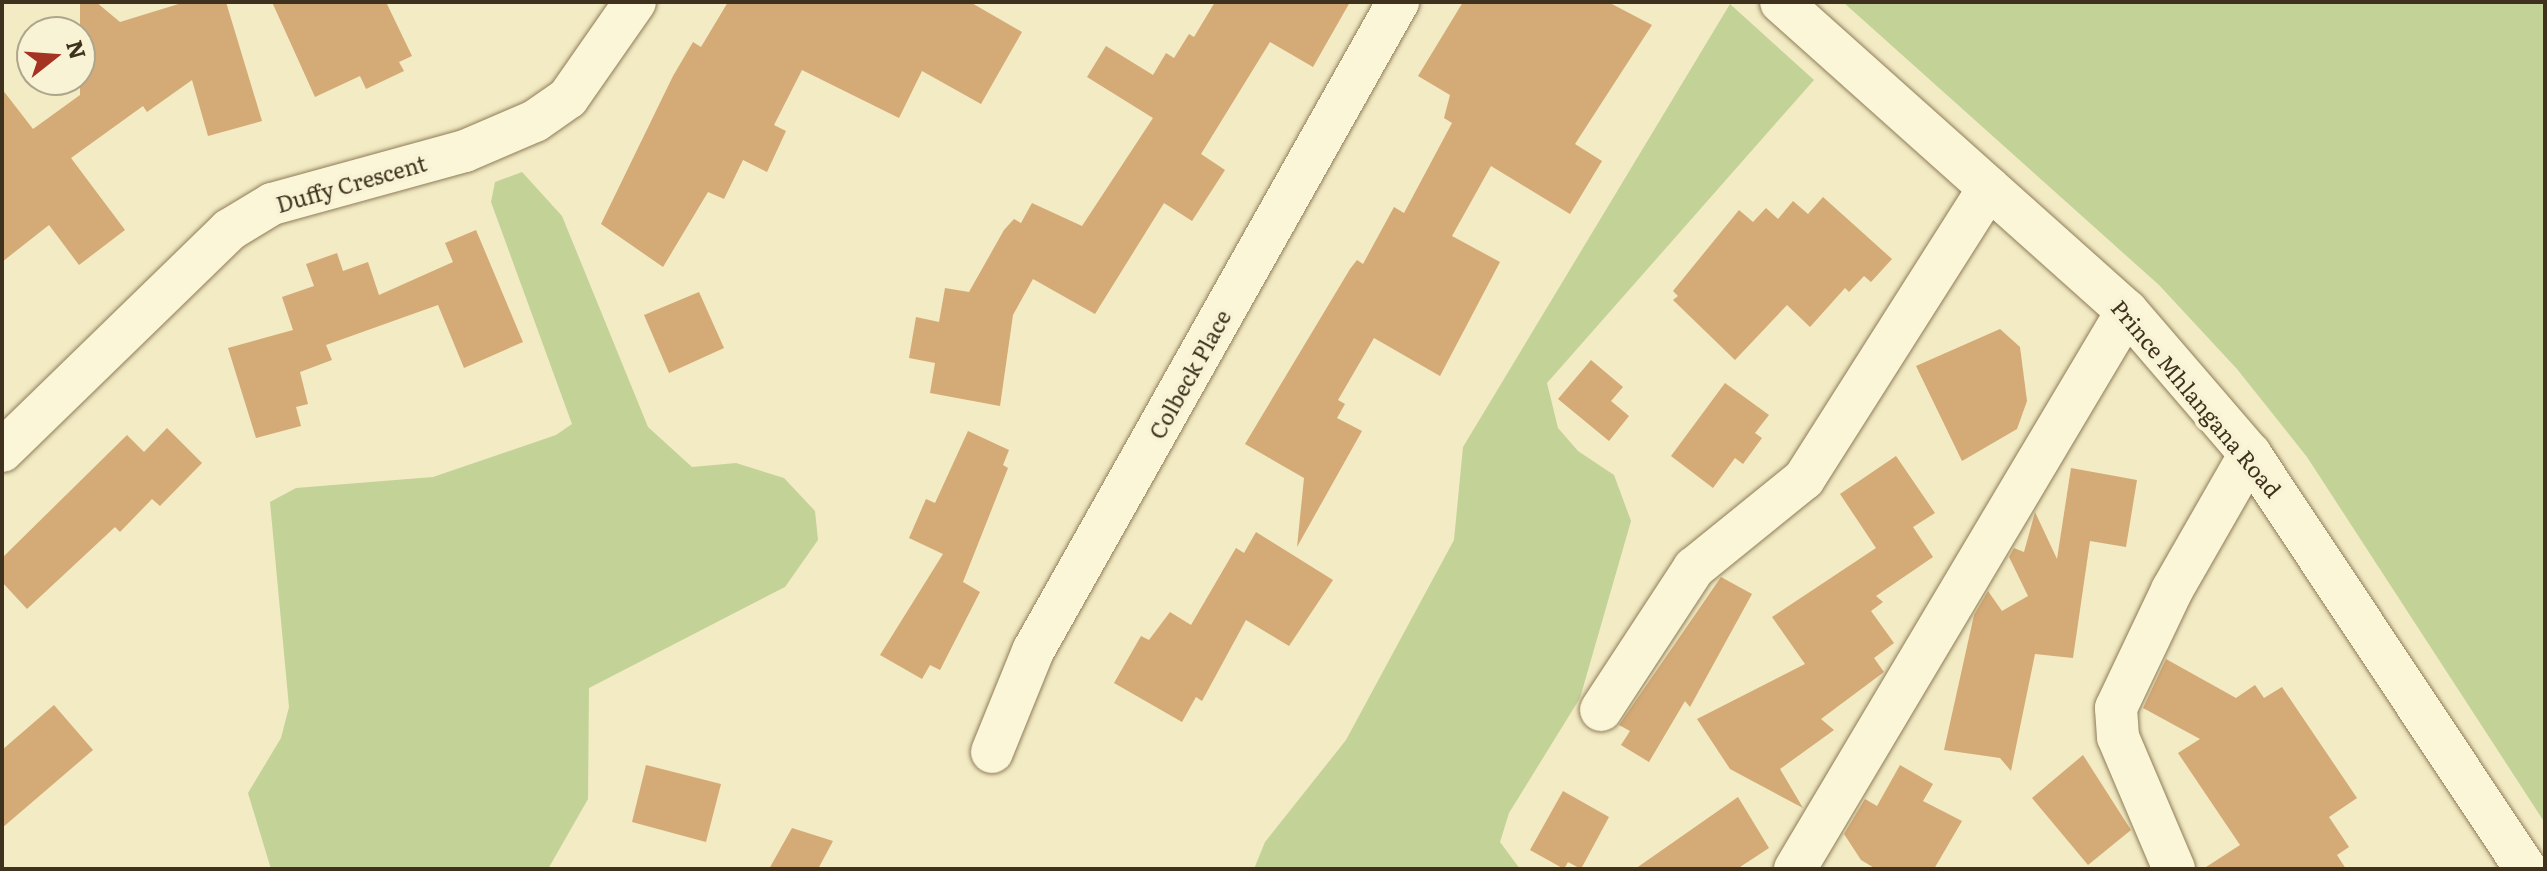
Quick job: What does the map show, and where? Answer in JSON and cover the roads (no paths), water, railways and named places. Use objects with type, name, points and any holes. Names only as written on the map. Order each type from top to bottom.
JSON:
[{"type":"street","name":"Duffy Crescent","points":[[2,451],[229,230],[272,204],[465,151],[535,121],[568,98],[635,2]]},
{"type":"street","name":"Colbeck Place","points":[[992,752],[1033,651],[1398,2]]},
{"type":"street","name":"Prince Mhlangana Road","points":[[1781,2],[2127,311],[2250,454],[2526,869]]},
{"type":"street","points":[[1601,710],[1694,568],[1804,479],[1989,188]]},
{"type":"street","points":[[1795,869],[2127,311]]},
{"type":"street","points":[[2174,869],[2118,737],[2116,708],[2172,590],[2250,454]]}]
